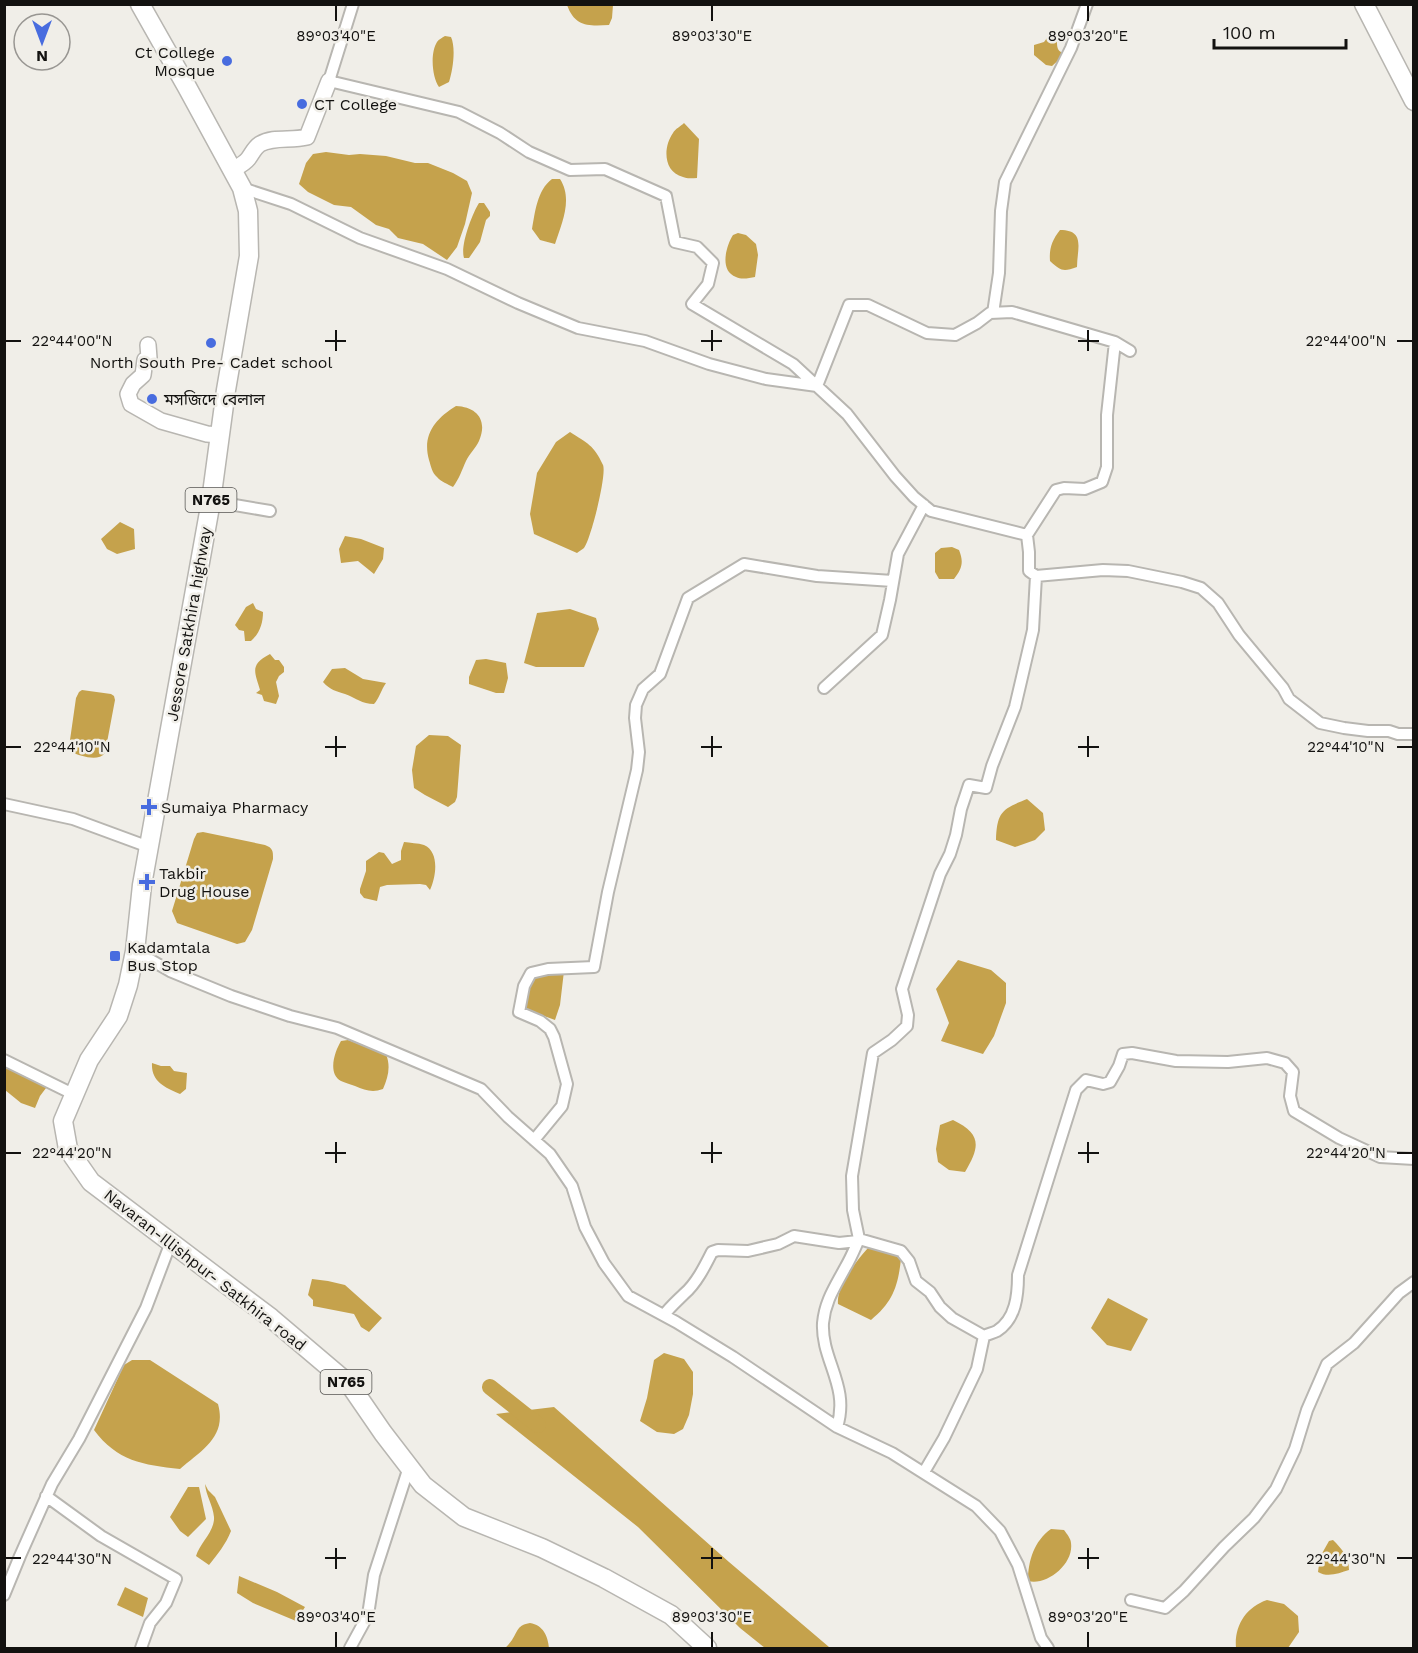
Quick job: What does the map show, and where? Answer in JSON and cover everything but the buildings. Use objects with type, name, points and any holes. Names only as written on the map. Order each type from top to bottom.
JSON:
[{"type":"highway","name":"Jessore Satkhira highway","points":[[89,1060],[118,1016],[129,986],[142,885],[211,501],[219,435],[249,256],[248,211],[242,188],[140,4]]},
{"type":"highway","points":[[1364,4],[1413,102]]},
{"type":"highway","name":"Navaran-Illishpur- Satkhira road","points":[[89,1060],[63,1122],[68,1149],[92,1182],[271,1318],[350,1385],[423,1485],[464,1516],[542,1548],[604,1578],[670,1615],[707,1648]]},
{"type":"street","points":[[232,170],[248,160],[253,150],[260,144],[274,139],[307,137],[329,81],[353,4]]},
{"type":"street","points":[[993,313],[999,273],[1005,182],[1071,48],[1087,4]]},
{"type":"street","points":[[329,81],[459,112],[500,133],[529,152],[570,170],[604,169],[666,196],[675,242],[697,247],[713,263],[708,284],[692,304],[793,364],[847,414],[895,476],[914,497],[931,511],[1027,536]]},
{"type":"street","points":[[242,188],[291,204],[360,238],[447,269],[518,303],[578,328],[645,341],[709,364],[766,379],[817,386]]},
{"type":"street","points":[[817,386],[849,305],[868,305],[927,333],[955,335],[990,313],[1012,312],[1115,342],[1131,351]]},
{"type":"street","points":[[1115,342],[1107,415],[1107,467],[1102,482],[1085,489],[1056,490],[1027,536],[1029,571],[1036,576],[1103,570],[1128,571],[1201,588],[1218,603],[1239,635],[1283,688],[1289,699],[1320,723],[1344,729],[1413,734]]},
{"type":"street","points":[[148,345],[148,358],[143,375],[133,384],[128,394],[130,404],[161,421],[207,434],[219,435]]},
{"type":"street","points":[[211,501],[270,511]]},
{"type":"street","points":[[824,688],[882,635],[898,554],[924,505]]},
{"type":"street","points":[[534,1140],[562,1106],[567,1084],[550,1029],[540,1021],[519,1012],[524,986],[531,973],[548,969],[594,967],[608,892],[637,770],[639,752],[635,718],[636,705],[643,689],[660,674],[688,598],[744,564],[818,576],[894,581]]},
{"type":"street","points":[[837,1427],[841,1414],[841,1400],[824,1339],[823,1324],[828,1297],[847,1266],[859,1240],[853,1210],[852,1176],[873,1053],[907,1026],[908,1015],[902,988],[940,874],[956,835],[964,798],[969,785],[986,788],[992,766],[1016,707],[1032,630],[1036,576]]},
{"type":"street","points":[[4,804],[73,819],[149,847]]},
{"type":"street","points":[[135,951],[170,971],[231,996],[290,1016],[336,1028],[481,1089],[508,1117],[550,1154],[572,1186],[585,1227],[604,1263],[628,1296],[733,1357],[837,1427],[892,1453],[976,1506],[1000,1531],[1018,1565],[1041,1638],[1048,1648]]},
{"type":"street","points":[[984,1336],[998,1330],[1012,1315],[1018,1294],[1018,1275],[1076,1090],[1086,1080],[1103,1084],[1110,1082],[1123,1054],[1145,1054],[1176,1061],[1228,1062],[1267,1058],[1285,1063],[1293,1071],[1290,1096],[1294,1111],[1339,1138],[1380,1157],[1413,1159]]},
{"type":"street","points":[[4,1060],[73,1094]]},
{"type":"street","points":[[663,1315],[675,1301],[686,1293],[712,1252],[718,1250],[748,1251],[778,1245],[794,1236],[839,1243],[859,1240],[902,1251],[909,1261],[916,1281],[930,1292],[940,1307],[952,1318],[984,1336]]},
{"type":"street","points":[[4,1595],[46,1496],[79,1439],[146,1308],[171,1242]]},
{"type":"street","points":[[1131,1600],[1165,1608],[1254,1518],[1276,1489],[1295,1449],[1307,1410],[1327,1364],[1354,1343],[1399,1293],[1413,1282]]},
{"type":"street","points":[[924,1472],[944,1438],[977,1369],[984,1336]]},
{"type":"street","points":[[350,1648],[368,1615],[374,1575],[409,1467]]},
{"type":"street","points":[[46,1496],[101,1536],[176,1579],[166,1603],[150,1623],[141,1648]]},
{"type":"shaded area","points":[[567,5],[613,5],[612,18],[609,25],[583,24],[574,18]]},
{"type":"shaded area","points":[[1055,33],[1063,56],[1052,66],[1046,65],[1034,55],[1034,45],[1044,42],[1050,34]]},
{"type":"shaded area","points":[[445,36],[451,37],[453,42],[453,65],[449,82],[439,87],[433,71],[433,52],[437,42]]},
{"type":"shaded area","points":[[684,123],[699,139],[697,178],[686,178],[676,174],[668,165],[666,152],[670,139],[675,130]]},
{"type":"shaded area","points":[[326,152],[386,156],[415,163],[428,163],[467,181],[472,193],[465,224],[457,247],[447,260],[423,244],[398,238],[389,229],[376,225],[351,207],[334,205],[308,192],[299,184],[306,163],[313,154]]},
{"type":"shaded area","points":[[552,179],[560,179],[566,195],[565,211],[555,244],[540,240],[532,229],[540,195]]},
{"type":"shaded area","points":[[479,203],[484,203],[490,216],[486,220],[480,242],[469,258],[464,258],[465,238]]},
{"type":"shaded area","points":[[1060,230],[1074,233],[1078,242],[1077,267],[1068,270],[1062,270],[1050,261],[1052,245]]},
{"type":"shaded area","points":[[738,233],[746,235],[756,244],[758,255],[755,277],[738,278],[727,269],[728,245],[733,235]]},
{"type":"shaded area","points":[[456,406],[475,412],[479,416],[482,427],[479,441],[467,458],[453,487],[434,474],[427,443],[436,422]]},
{"type":"shaded area","points":[[570,432],[593,449],[600,458],[604,471],[598,506],[587,542],[584,548],[577,553],[534,534],[530,514],[537,473],[556,442]]},
{"type":"shaded area","points":[[120,522],[134,529],[135,549],[117,554],[107,549],[101,539]]},
{"type":"shaded area","points":[[345,536],[361,539],[384,548],[383,559],[374,574],[358,561],[341,563],[339,549]]},
{"type":"shaded area","points":[[952,547],[959,550],[962,562],[960,569],[954,579],[939,579],[935,572],[935,553],[941,548]]},
{"type":"shaded area","points":[[253,603],[256,609],[263,612],[262,620],[254,638],[251,641],[245,641],[244,631],[239,630],[235,625],[246,607]]},
{"type":"shaded area","points":[[570,609],[596,618],[599,629],[584,667],[536,667],[524,663],[537,613]]},
{"type":"shaded area","points":[[270,654],[284,667],[284,672],[276,682],[279,696],[276,704],[264,701],[262,695],[256,693],[260,690],[255,674],[256,665]]},
{"type":"shaded area","points":[[486,659],[506,663],[508,678],[504,693],[496,693],[469,684],[469,677],[476,660]]},
{"type":"shaded area","points":[[345,668],[363,679],[386,683],[374,704],[362,702],[333,690],[323,682],[332,669]]},
{"type":"shaded area","points":[[82,690],[114,696],[105,753],[102,756],[89,757],[75,754],[69,747],[76,698]]},
{"type":"shaded area","points":[[429,735],[448,736],[461,745],[457,797],[455,802],[448,807],[414,788],[412,770],[416,746]]},
{"type":"shaded area","points":[[1027,799],[1043,813],[1045,830],[1035,840],[1015,847],[996,840],[1002,813]]},
{"type":"shaded area","points":[[203,832],[265,845],[272,850],[273,859],[252,930],[245,942],[237,944],[177,923],[172,911],[194,839],[197,833]]},
{"type":"shaded area","points":[[404,842],[424,845],[433,853],[435,872],[430,890],[426,885],[420,884],[387,885],[380,887],[377,901],[364,898],[360,889],[366,871],[366,861],[379,852],[384,853],[392,864],[401,860]]},
{"type":"shaded area","points":[[958,960],[991,970],[1006,983],[1006,1003],[994,1036],[983,1054],[941,1041],[949,1023],[936,989]]},
{"type":"shaded area","points":[[545,971],[564,971],[560,1005],[555,1020],[525,1009],[524,1004],[530,979]]},
{"type":"shaded area","points":[[348,1040],[386,1054],[388,1072],[383,1089],[365,1090],[343,1082],[334,1073],[336,1050],[341,1041]]},
{"type":"shaded area","points":[[4,1062],[49,1084],[35,1108],[21,1103],[5,1090]]},
{"type":"shaded area","points":[[152,1063],[170,1066],[174,1071],[187,1073],[186,1089],[180,1094],[160,1083],[152,1069]]},
{"type":"shaded area","points":[[953,1120],[969,1131],[976,1142],[974,1155],[965,1172],[949,1170],[938,1162],[936,1149],[940,1125]]},
{"type":"shaded area","points":[[868,1248],[885,1250],[901,1259],[893,1293],[885,1307],[871,1320],[838,1304],[838,1297],[844,1282]]},
{"type":"shaded area","points":[[312,1279],[345,1285],[382,1318],[369,1332],[361,1327],[354,1314],[313,1306],[313,1300],[308,1295]]},
{"type":"shaded area","points":[[1108,1298],[1148,1319],[1131,1351],[1107,1345],[1091,1328]]},
{"type":"shaded area","points":[[664,1353],[684,1359],[693,1372],[693,1394],[689,1415],[683,1429],[674,1434],[657,1432],[640,1421],[654,1360]]},
{"type":"shaded area","points":[[132,1360],[150,1360],[218,1404],[220,1415],[216,1434],[204,1449],[180,1469],[154,1466],[132,1460],[112,1449],[94,1430],[124,1365]]},
{"type":"shaded area","points":[[554,1407],[729,1562],[829,1647],[834,1648],[765,1648],[740,1628],[638,1527],[496,1414]]},
{"type":"shaded area","points":[[205,1484],[215,1497],[231,1531],[209,1565],[196,1556],[214,1522]]},
{"type":"shaded area","points":[[188,1487],[199,1487],[206,1519],[188,1537],[180,1531],[170,1517]]},
{"type":"shaded area","points":[[1051,1529],[1064,1530],[1069,1536],[1071,1551],[1068,1558],[1064,1566],[1051,1577],[1035,1582],[1028,1581],[1029,1566],[1036,1545]]},
{"type":"shaded area","points":[[1333,1540],[1348,1561],[1349,1570],[1322,1574],[1318,1572],[1320,1557],[1329,1541]]},
{"type":"shaded area","points":[[239,1576],[305,1607],[296,1621],[253,1603],[237,1593]]},
{"type":"shaded area","points":[[125,1587],[148,1598],[143,1617],[117,1605]]},
{"type":"shaded area","points":[[1267,1600],[1284,1604],[1298,1616],[1299,1632],[1288,1648],[1236,1648],[1237,1632],[1243,1618],[1253,1607]]},
{"type":"shaded area","points":[[530,1623],[535,1624],[544,1632],[549,1648],[505,1648],[520,1627]]},
{"type":"waterway","points":[[490,1387],[538,1425]]},
{"type":"place","name":"Ct College Mosque","points":[[227,61]]},
{"type":"place","name":"CT College","points":[[302,104]]},
{"type":"place","name":"North South Pre- Cadet school","points":[[211,343]]},
{"type":"place","name":"মসজিদে বেলাল","points":[[152,399]]},
{"type":"place","name":"Sumaiya Pharmacy","points":[[149,807]]},
{"type":"place","name":"Takbir Drug House","points":[[147,882]]},
{"type":"place","name":"Kadamtala Bus Stop","points":[[115,956]]}]
